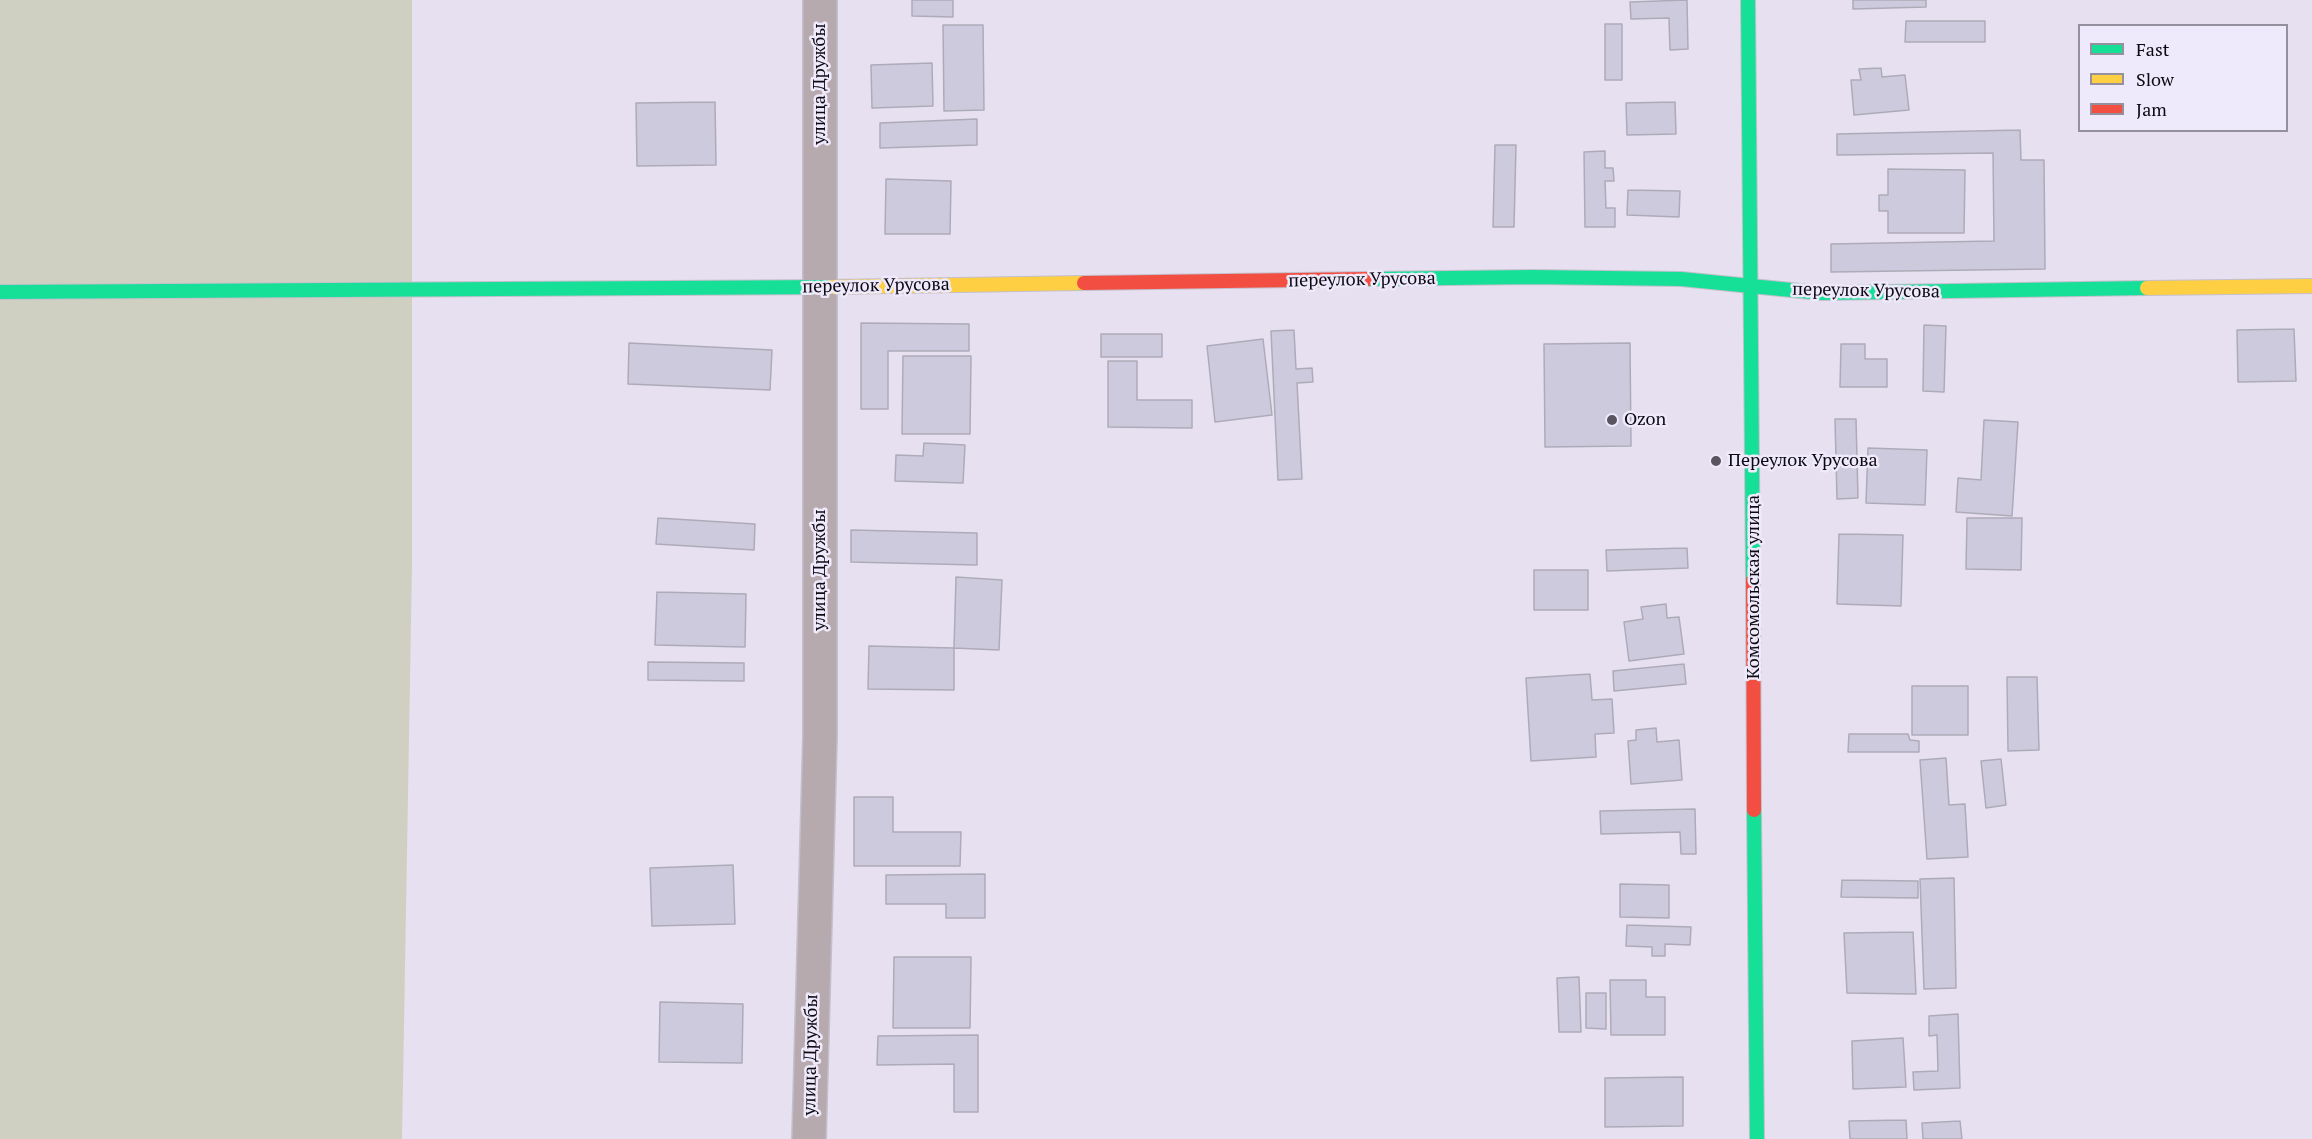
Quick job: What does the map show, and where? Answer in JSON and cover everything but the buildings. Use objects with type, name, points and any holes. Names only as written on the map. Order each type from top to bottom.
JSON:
[{"type":"street","name":"улица Дружбы","points":[[809,1139],[820,735],[820,0]]},
{"type":"street","name":"Комсомольская улица","points":[[1748,0],[1757,1139]]},
{"type":"street","name":"переулок Урусова","points":[[0,292],[820,287],[1532,277],[1681,279],[1821,293],[2312,286]]},
{"type":"shaded area","points":[[0,0],[412,0],[412,565],[402,1139],[0,1139]]},
{"type":"traffic: fast","points":[[1748,0],[1753,580]]},
{"type":"traffic: fast","points":[[1367,279],[1532,277],[1681,279],[1821,293],[2147,288]]},
{"type":"traffic: fast","points":[[0,292],[831,287]]},
{"type":"traffic: fast","points":[[1754,810],[1757,1139]]},
{"type":"traffic: slow","points":[[831,287],[1084,283]]},
{"type":"traffic: slow","points":[[2147,288],[2312,286]]},
{"type":"traffic: jam","points":[[1084,283],[1367,279]]},
{"type":"traffic: jam","points":[[1753,580],[1754,810]]},
{"type":"place","name":"Ozon","points":[[1612,420]]},
{"type":"place","name":"Переулок Урусова","points":[[1716,461]]}]
